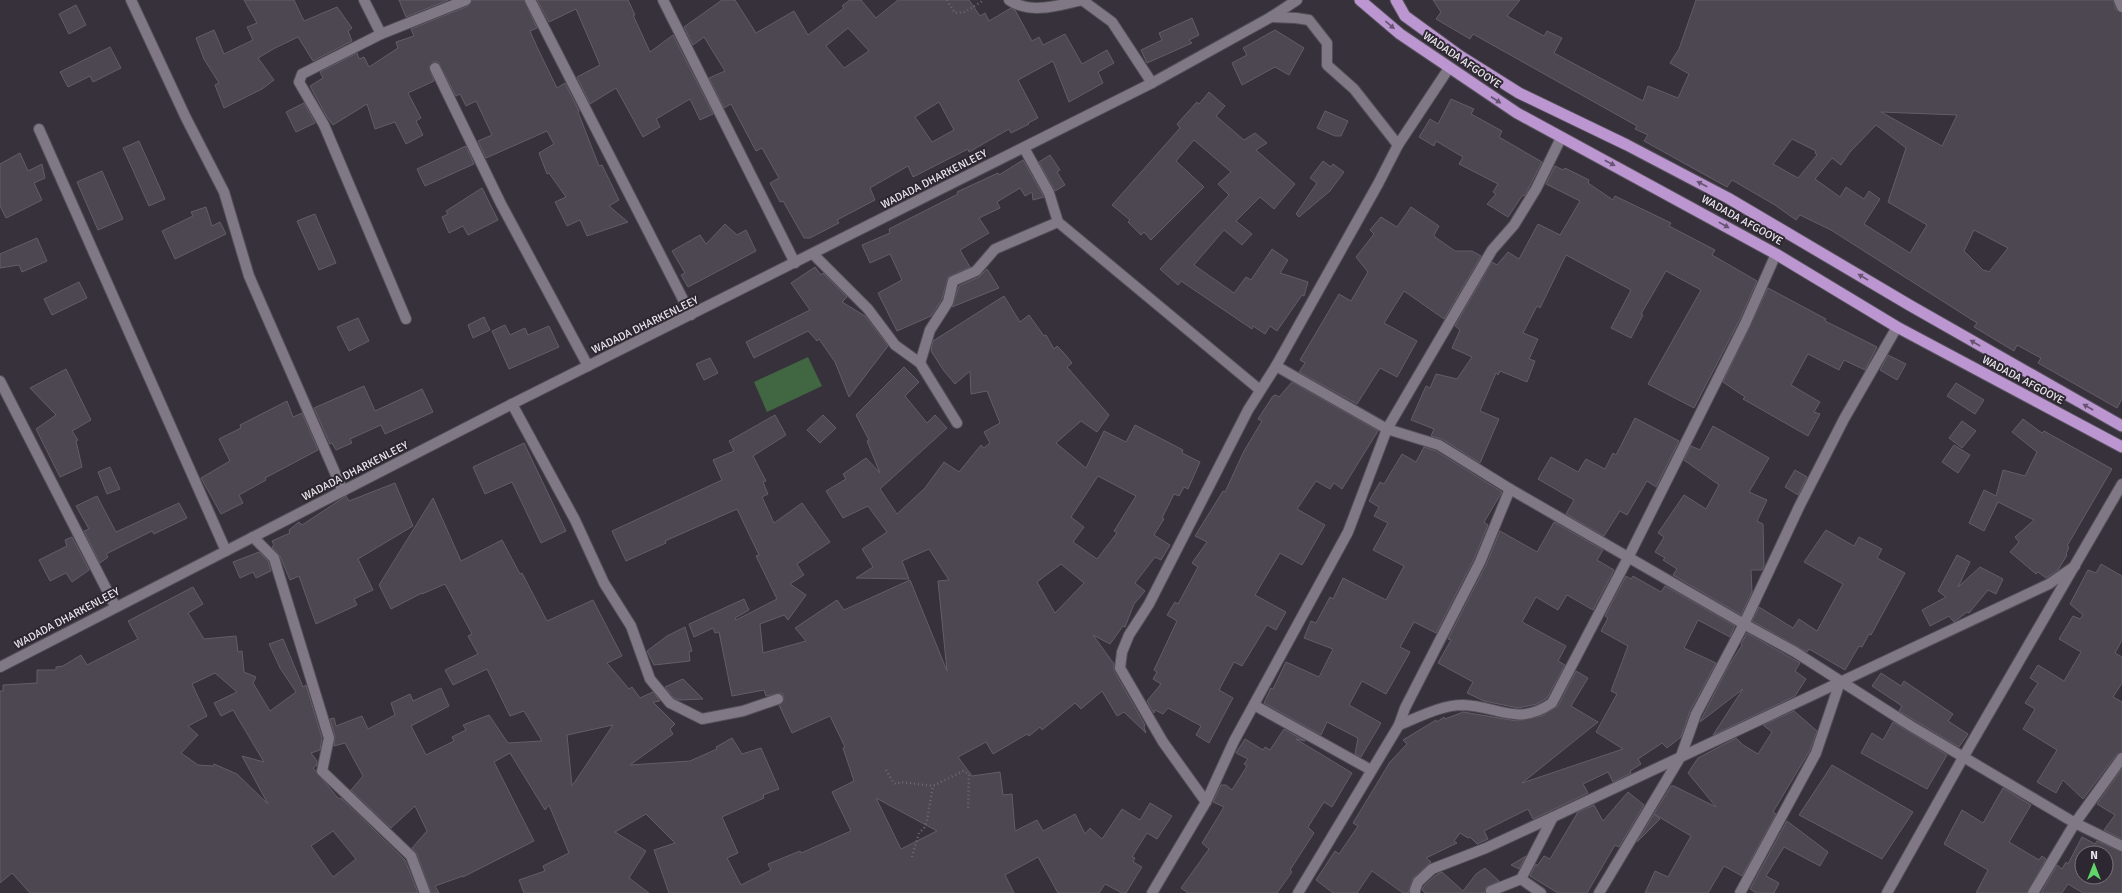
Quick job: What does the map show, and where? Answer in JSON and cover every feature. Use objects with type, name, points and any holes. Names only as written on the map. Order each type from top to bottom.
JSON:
[{"type":"highway","name":"WADADA AFGOOYE","points":[[1360,0],[1400,34],[1516,113],[1672,196],[1776,254],[1897,327],[2122,447]]},
{"type":"highway","name":"WADADA AFGOOYE","points":[[1396,0],[1405,16],[1460,56],[1519,93],[1627,145],[1728,198],[1912,306],[2122,426]]},
{"type":"street","points":[[131,0],[186,118],[224,192],[249,276],[343,491]]},
{"type":"street","points":[[364,0],[381,34]]},
{"type":"street","points":[[406,318],[324,125],[300,82],[302,74],[381,34],[466,0]]},
{"type":"street","points":[[530,0],[692,315]]},
{"type":"street","points":[[663,0],[796,263]]},
{"type":"street","points":[[1010,0],[1028,7],[1046,8],[1082,0],[1112,22],[1152,83]]},
{"type":"street","name":"WADADA DHARKENLEEY","points":[[0,667],[115,606],[226,551],[512,404],[796,263],[1152,83],[1271,17],[1297,0]]},
{"type":"street","points":[[2119,0],[2122,7]]},
{"type":"street","points":[[1271,17],[1309,20],[1327,43],[1327,66],[1354,89],[1398,145]]},
{"type":"street","points":[[435,68],[501,204],[588,366]]},
{"type":"street","points":[[1206,802],[1163,742],[1120,668],[1122,652],[1129,635],[1149,604],[1260,390],[1276,366],[1378,184],[1398,145],[1449,68]]},
{"type":"street","points":[[39,129],[226,551]]},
{"type":"street","points":[[1152,893],[1206,802],[1234,741],[1348,532],[1387,429],[1492,250],[1514,225],[1536,189],[1561,138]]},
{"type":"street","points":[[1024,148],[1049,193],[1058,222],[1260,390]]},
{"type":"street","points":[[920,363],[930,330],[948,302],[953,281],[976,271],[995,249],[1058,222]]},
{"type":"street","points":[[813,254],[868,309],[895,345],[920,363],[957,423]]},
{"type":"street","points":[[1399,726],[1440,708],[1463,705],[1509,714],[1528,715],[1552,703],[1629,556],[1745,324],[1776,254]]},
{"type":"street","points":[[1599,893],[1681,756],[1696,714],[1744,624],[1799,507],[1844,419],[1897,327]]},
{"type":"street","points":[[1276,366],[1387,429],[1439,445],[1510,489],[1794,652],[1840,682],[2075,823],[2122,846]]},
{"type":"street","points":[[0,381],[115,606]]},
{"type":"street","points":[[512,404],[575,520],[604,583],[631,626],[650,679],[670,703],[702,719],[724,716],[778,699]]},
{"type":"street","points":[[1887,893],[1964,756],[2122,484]]},
{"type":"street","points":[[1298,893],[1399,726],[1405,708],[1480,562],[1510,489]]},
{"type":"street","points":[[253,537],[274,558],[329,738],[322,771],[411,856],[425,893]]},
{"type":"street","points":[[1415,893],[1418,882],[1432,869],[1486,848],[2049,584],[2075,566]]},
{"type":"street","points":[[1740,893],[1816,753],[1840,682]]},
{"type":"street","points":[[1254,705],[1371,770]]},
{"type":"street","points":[[2033,893],[2075,823],[2122,758]]},
{"type":"street","points":[[1491,891],[1521,879],[1553,817]]},
{"type":"street","points":[[1521,879],[1541,893]]},
{"type":"path","points":[[947,0],[955,13],[965,12],[984,0]]},
{"type":"path","points":[[886,770],[893,782],[896,784],[901,782],[932,786],[963,771],[969,774],[968,809]]},
{"type":"path","points":[[912,857],[919,833],[924,828],[927,820],[932,786]]},
{"type":"green space","points":[[808,357],[822,386],[767,412],[754,382]]},
{"type":"building","points":[[244,0],[294,0],[304,21],[337,7],[352,28],[348,31],[352,41],[313,61],[298,37],[275,48],[258,58],[274,80],[262,89],[224,108],[215,85],[219,83],[204,59],[196,38],[214,30],[224,54],[253,40],[247,27],[257,23]]},
{"type":"building","points":[[399,0],[448,0],[406,17]]},
{"type":"building","points":[[472,0],[524,0],[537,28],[530,31],[537,47],[557,88],[565,83],[579,111],[578,112],[599,166],[602,165],[619,200],[609,206],[628,222],[587,236],[580,220],[567,226],[555,202],[566,197],[549,173],[547,174],[539,153],[554,144],[547,131],[486,158],[478,141],[492,135],[476,101],[466,106],[460,94],[456,96],[438,62],[433,62],[429,67],[434,81],[408,93],[421,118],[416,121],[423,135],[406,144],[395,122],[375,129],[367,104],[333,125],[327,117],[310,86],[323,78],[320,72],[357,53],[359,59],[364,57],[369,67],[398,48],[396,42],[414,36],[411,29],[468,6]]},
{"type":"building","points":[[537,0],[628,0],[635,15],[633,15],[650,52],[673,35],[713,114],[700,120],[690,99],[656,119],[660,127],[643,137],[616,88],[590,104],[577,77],[600,65],[576,9],[549,22]]},
{"type":"building","points":[[722,0],[735,0],[756,33],[794,11],[808,35],[844,8],[842,6],[850,0],[861,0],[876,18],[898,0],[969,0],[980,16],[985,13],[989,21],[1011,8],[1015,10],[1032,41],[1039,37],[1043,45],[1065,34],[1082,64],[1107,50],[1114,63],[1098,72],[1103,83],[1069,102],[1053,61],[1018,80],[1038,118],[1011,133],[1009,129],[969,152],[968,149],[913,177],[908,166],[870,188],[875,200],[837,220],[839,223],[810,238],[804,238],[783,201],[780,202],[770,183],[779,178],[762,148],[756,151],[731,104],[724,108],[709,78],[725,71],[704,37],[693,45],[684,27]],"holes":[[[848,28],[869,51],[844,68],[826,46]],[[939,102],[954,130],[932,142],[915,117]]]},
{"type":"building","points":[[1433,0],[1520,0],[1507,16],[1544,36],[1547,31],[1562,38],[1554,53],[1643,101],[1648,86],[1678,98],[1689,74],[1670,63],[1679,49],[1696,0],[2113,0],[2116,10],[2122,13],[2122,399],[2117,408],[2038,363],[2041,358],[2017,345],[2014,351],[1974,327],[1977,323],[1831,230],[1800,215],[1796,220],[1775,205],[1732,180],[1727,187],[1644,141],[1648,135],[1635,129],[1637,126],[1473,34],[1470,39],[1436,19],[1441,12]],"holes":[[[1881,112],[1957,115],[1942,146]],[[1876,125],[1906,148],[1888,202],[1927,225],[1910,253],[1864,224],[1880,199],[1869,191],[1864,199],[1846,187],[1840,197],[1815,179],[1832,158],[1841,165],[1850,152]],[[1792,139],[1816,151],[1815,153],[1817,155],[1798,178],[1773,164]],[[1974,230],[2008,248],[1989,272],[1984,271],[1964,251]]]},
{"type":"building","points":[[76,5],[86,25],[69,34],[59,14]]},
{"type":"building","points":[[1192,18],[1199,35],[1189,40],[1192,43],[1147,63],[1141,50],[1162,40],[1159,33]]},
{"type":"building","points":[[1275,30],[1304,48],[1289,75],[1275,67],[1242,85],[1232,63],[1247,55],[1243,48]]},
{"type":"building","points":[[110,47],[121,68],[93,82],[90,76],[68,87],[60,72]]},
{"type":"building","points":[[1209,92],[1225,106],[1216,116],[1244,140],[1255,133],[1267,143],[1256,150],[1295,184],[1274,209],[1260,197],[1236,221],[1252,234],[1242,245],[1224,230],[1194,265],[1234,293],[1246,277],[1251,280],[1272,249],[1288,260],[1280,273],[1308,282],[1304,296],[1302,295],[1277,331],[1270,326],[1265,334],[1253,326],[1252,329],[1181,281],[1178,285],[1160,269],[1229,195],[1218,184],[1231,172],[1194,140],[1176,161],[1204,187],[1151,240],[1144,232],[1141,235],[1128,222],[1130,220],[1112,205],[1180,128],[1177,124],[1197,102],[1199,104]]},
{"type":"building","points":[[1451,99],[1474,109],[1471,114],[1502,131],[1499,137],[1542,162],[1525,195],[1522,196],[1508,217],[1487,204],[1496,194],[1493,192],[1498,184],[1459,164],[1463,157],[1436,141],[1434,146],[1419,137],[1430,119],[1438,124]]},
{"type":"building","points":[[304,103],[315,123],[296,132],[286,112]]},
{"type":"building","points":[[1325,111],[1348,121],[1341,136],[1335,136],[1317,128]]},
{"type":"building","points":[[139,141],[165,199],[149,206],[123,148]]},
{"type":"building","points":[[466,146],[474,164],[425,186],[417,169]]},
{"type":"building","points":[[20,153],[28,171],[42,164],[45,178],[34,183],[42,200],[6,218],[0,206],[0,164]]},
{"type":"building","points":[[1050,155],[1060,170],[1057,172],[1065,185],[1055,191],[1039,162]]},
{"type":"building","points":[[1023,160],[1044,197],[1033,200],[1032,192],[1025,196],[1020,188],[997,202],[1000,208],[979,218],[989,233],[960,250],[970,267],[948,277],[942,299],[931,316],[897,331],[878,293],[902,280],[890,254],[870,263],[862,245],[890,233],[889,229],[958,194],[957,192],[998,173],[999,175]]},
{"type":"building","points":[[1323,161],[1331,167],[1333,164],[1344,172],[1330,191],[1299,217],[1296,214],[1317,183],[1310,178]]},
{"type":"building","points":[[1555,166],[1563,170],[1565,168],[1589,180],[1588,183],[1613,200],[1615,196],[1671,223],[1669,226],[1715,250],[1712,255],[1757,281],[1739,321],[1694,408],[1648,384],[1701,290],[1666,271],[1641,314],[1643,315],[1631,338],[1611,328],[1631,290],[1566,255],[1540,308],[1537,306],[1523,333],[1538,339],[1529,359],[1535,361],[1527,382],[1500,371],[1498,375],[1496,373],[1480,411],[1499,419],[1480,463],[1442,439],[1431,436],[1434,429],[1411,420],[1426,386],[1430,388],[1436,374],[1457,379],[1472,357],[1452,348],[1460,330],[1455,326],[1492,262],[1497,265],[1508,252],[1519,259],[1538,224],[1560,235],[1580,201],[1546,184]]},
{"type":"building","points":[[102,171],[123,219],[98,230],[77,182]]},
{"type":"building","points":[[482,188],[498,220],[468,235],[463,226],[449,233],[442,217],[448,214],[446,211]]},
{"type":"building","points":[[206,207],[212,226],[220,222],[226,234],[175,259],[162,231],[193,216],[191,212]]},
{"type":"building","points":[[1411,207],[1439,226],[1434,235],[1435,237],[1455,251],[1472,251],[1481,256],[1444,319],[1404,291],[1384,323],[1417,341],[1397,377],[1380,368],[1357,404],[1299,372],[1305,363],[1300,360],[1339,294],[1351,301],[1368,272],[1356,257],[1374,234],[1370,230],[1381,217],[1397,227]]},
{"type":"building","points":[[315,214],[336,263],[319,270],[297,221]]},
{"type":"building","points":[[725,224],[737,235],[746,230],[756,251],[688,287],[681,275],[685,273],[672,251],[700,235],[706,244]]},
{"type":"building","points":[[37,238],[47,261],[22,272],[19,265],[0,268],[0,254]]},
{"type":"building","points":[[815,267],[821,275],[823,273],[847,297],[842,302],[865,316],[888,346],[849,397],[835,362],[819,339],[817,341],[808,331],[754,358],[746,342],[810,310],[791,283]]},
{"type":"building","points":[[987,269],[999,288],[952,307],[959,286],[979,277]]},
{"type":"building","points":[[79,282],[87,298],[52,315],[44,299]]},
{"type":"building","points":[[1768,288],[1826,319],[1825,321],[1877,347],[1865,370],[1844,360],[1839,370],[1808,354],[1791,385],[1820,402],[1814,412],[1820,414],[1808,436],[1743,399],[1745,397],[1723,382]]},
{"type":"building","points":[[1004,296],[1020,322],[1029,315],[1044,336],[1046,335],[1054,349],[1057,346],[1063,352],[1072,363],[1067,367],[1109,415],[1097,432],[1081,421],[1056,443],[1086,468],[1104,431],[1126,442],[1135,425],[1183,450],[1182,453],[1200,462],[1188,489],[1184,487],[1179,496],[1174,494],[1162,518],[1164,519],[1154,535],[1170,545],[1161,560],[1155,557],[1135,583],[1145,591],[1134,604],[1125,627],[1123,626],[1110,644],[1093,635],[1114,664],[1114,671],[1145,725],[1144,727],[1146,733],[1124,712],[1117,716],[1102,691],[1081,709],[1075,703],[1042,730],[1040,727],[1029,736],[1027,734],[993,754],[986,742],[958,757],[972,776],[1000,772],[1003,795],[1012,794],[1015,831],[1037,820],[1043,831],[1075,814],[1085,834],[1090,828],[1102,839],[1122,809],[1140,820],[1150,803],[1172,816],[1157,839],[1147,833],[1132,857],[1135,858],[1133,862],[1142,867],[1126,893],[1122,893],[1105,884],[1099,893],[1058,893],[1038,857],[1005,875],[1014,893],[669,893],[654,850],[675,843],[646,814],[615,832],[646,851],[629,878],[649,893],[524,893],[519,880],[545,871],[543,866],[569,853],[549,805],[545,810],[510,753],[494,762],[534,841],[463,877],[435,886],[439,893],[431,893],[417,854],[412,848],[427,831],[415,806],[391,828],[351,790],[363,776],[345,743],[334,746],[335,736],[330,719],[334,718],[336,726],[362,716],[368,729],[395,715],[391,703],[410,694],[413,701],[441,688],[449,706],[411,726],[426,755],[454,741],[452,737],[466,730],[463,725],[489,715],[508,743],[542,741],[524,711],[510,716],[487,669],[453,685],[445,670],[478,654],[468,636],[472,634],[445,584],[422,593],[391,609],[379,585],[433,498],[461,561],[502,540],[520,574],[522,573],[547,621],[593,600],[622,656],[607,663],[629,689],[632,687],[640,698],[653,692],[660,701],[653,702],[675,724],[670,729],[673,734],[630,765],[690,761],[717,749],[716,747],[732,738],[742,754],[761,748],[779,789],[763,795],[764,798],[722,817],[738,853],[727,858],[741,885],[771,870],[768,864],[800,851],[801,853],[851,831],[832,792],[854,781],[843,748],[845,747],[830,716],[792,733],[779,705],[784,700],[783,694],[780,693],[766,696],[764,690],[732,696],[719,632],[715,633],[713,628],[694,637],[689,624],[744,599],[749,610],[735,618],[736,620],[777,599],[756,556],[759,555],[737,509],[665,541],[666,543],[626,561],[612,531],[722,480],[713,460],[734,451],[729,441],[775,415],[786,435],[753,456],[766,481],[763,482],[768,494],[762,497],[774,523],[802,503],[830,542],[797,564],[804,575],[790,584],[806,595],[788,620],[784,615],[760,624],[763,653],[806,641],[795,628],[837,600],[844,610],[910,580],[947,671],[938,581],[949,580],[929,549],[902,561],[909,579],[856,578],[873,567],[862,549],[887,532],[868,506],[843,518],[826,491],[846,479],[843,474],[866,458],[880,473],[867,441],[869,440],[856,415],[904,367],[919,382],[905,396],[927,423],[935,415],[947,428],[880,489],[897,514],[925,488],[944,462],[959,472],[981,445],[984,448],[990,443],[984,432],[1000,423],[987,391],[971,394],[970,371],[955,384],[944,371],[931,351],[933,341]],"holes":[[[1098,476],[1136,496],[1114,531],[1117,533],[1097,559],[1073,542],[1084,527],[1071,517]],[[1061,564],[1084,583],[1055,613],[1037,582]],[[613,725],[572,786],[567,735]],[[876,798],[937,831],[901,849]]]},
{"type":"building","points":[[484,317],[490,330],[473,338],[468,325]]},
{"type":"building","points":[[358,318],[369,341],[349,351],[337,327]]},
{"type":"building","points":[[505,325],[510,335],[525,328],[528,335],[549,326],[559,347],[509,369],[492,331]]},
{"type":"building","points":[[1888,355],[1906,364],[1897,380],[1880,370]]},
{"type":"building","points":[[710,358],[718,373],[704,380],[696,364]]},
{"type":"building","points":[[66,369],[91,420],[72,431],[78,440],[76,441],[82,467],[60,477],[36,429],[56,415],[30,388]]},
{"type":"building","points":[[1292,382],[1378,431],[1342,489],[1334,483],[1330,489],[1316,481],[1297,509],[1325,525],[1302,565],[1280,553],[1255,595],[1286,612],[1276,630],[1267,625],[1242,666],[1234,662],[1219,690],[1233,698],[1209,743],[1196,735],[1201,726],[1168,708],[1163,714],[1155,710],[1154,713],[1147,701],[1161,684],[1153,679],[1157,672],[1154,670],[1177,621],[1167,615],[1175,602],[1178,604],[1198,567],[1192,563],[1207,542],[1195,536],[1223,491],[1225,492],[1244,451],[1262,421],[1258,419],[1273,396],[1276,395],[1279,397]]},
{"type":"building","points":[[1956,383],[1984,400],[1975,414],[1947,396]]},
{"type":"building","points":[[364,386],[375,411],[422,389],[433,412],[385,434],[381,425],[350,439],[352,443],[336,450],[332,443],[330,444],[314,408]]},
{"type":"building","points":[[287,401],[293,417],[302,413],[318,450],[265,478],[266,480],[239,495],[243,503],[221,514],[201,478],[230,461],[219,439],[241,428],[240,425]]},
{"type":"building","points":[[823,415],[836,428],[820,443],[807,430]]},
{"type":"building","points":[[1635,418],[1679,441],[1656,487],[1647,481],[1627,515],[1620,511],[1604,536],[1566,514],[1574,500],[1538,479],[1551,457],[1578,472],[1586,459],[1605,469],[1613,453],[1616,455]]},
{"type":"building","points":[[2023,419],[2042,433],[2044,431],[2112,469],[2067,546],[2069,547],[2066,554],[2067,555],[2058,570],[2046,578],[2038,572],[2036,574],[2010,552],[2019,542],[2015,537],[2034,520],[1998,502],[1984,531],[1969,523],[1984,490],[1996,496],[2003,470],[2025,476],[2037,452],[2012,432]]},
{"type":"building","points":[[1962,421],[1976,431],[1962,448],[1949,438]]},
{"type":"building","points":[[1713,426],[1769,458],[1749,492],[1767,500],[1757,521],[1763,524],[1764,566],[1762,570],[1751,570],[1752,592],[1741,615],[1673,575],[1677,569],[1663,560],[1665,558],[1655,552],[1664,537],[1658,533],[1684,495],[1706,509],[1719,485],[1684,460],[1691,446],[1700,450]]},
{"type":"building","points":[[524,443],[566,531],[541,543],[512,482],[485,494],[473,467]]},
{"type":"building","points":[[1954,445],[1970,455],[1958,473],[1942,462]]},
{"type":"building","points":[[1424,447],[1436,451],[1502,492],[1484,522],[1488,525],[1474,559],[1436,633],[1414,622],[1400,647],[1410,652],[1386,694],[1362,681],[1349,705],[1381,723],[1361,757],[1355,754],[1358,738],[1327,722],[1321,735],[1264,703],[1271,688],[1273,689],[1286,662],[1319,677],[1333,649],[1304,638],[1311,621],[1316,623],[1330,597],[1333,599],[1343,578],[1386,600],[1404,566],[1373,550],[1388,523],[1374,516],[1379,507],[1369,501],[1380,482],[1384,484],[1402,454],[1416,462]]},
{"type":"building","points":[[110,467],[120,489],[107,494],[98,472]]},
{"type":"building","points":[[1795,470],[1807,477],[1798,495],[1785,487]]},
{"type":"building","points":[[395,483],[413,526],[358,559],[373,590],[354,599],[357,605],[316,624],[299,576],[290,580],[280,556],[272,547],[274,545],[272,541],[290,533],[289,530],[299,522],[302,525],[346,496],[349,501]]},
{"type":"building","points":[[97,496],[116,532],[179,503],[187,518],[154,534],[152,531],[106,554],[108,557],[100,563],[84,531],[89,529],[76,506]]},
{"type":"building","points":[[1554,522],[1603,550],[1597,560],[1614,570],[1593,610],[1567,595],[1558,610],[1536,597],[1522,622],[1566,646],[1558,661],[1565,665],[1547,698],[1537,704],[1518,708],[1484,701],[1467,693],[1473,682],[1438,663],[1451,640],[1448,639],[1486,565],[1500,531],[1537,552]]},
{"type":"building","points":[[1826,530],[1854,546],[1859,537],[1882,549],[1877,558],[1905,573],[1871,635],[1869,634],[1862,647],[1859,646],[1845,670],[1809,649],[1807,652],[1752,621],[1759,607],[1793,628],[1799,619],[1817,631],[1843,584],[1804,562]]},
{"type":"building","points":[[72,537],[89,570],[72,582],[66,573],[50,581],[39,560],[67,546],[65,540]]},
{"type":"building","points":[[259,552],[268,561],[271,571],[256,578],[253,572],[240,578],[233,562]]},
{"type":"building","points":[[1957,555],[1970,562],[1958,587],[1980,567],[2003,579],[1996,594],[1988,590],[1969,613],[1967,612],[1954,622],[1949,616],[1930,626],[1922,610],[1946,597],[1938,591]]},
{"type":"building","points":[[2101,564],[2122,576],[2122,640],[2115,653],[2122,657],[2122,683],[2113,697],[2122,702],[2122,752],[2117,754],[2083,799],[2063,780],[2056,793],[2037,782],[2057,750],[2023,729],[2035,709],[2025,703],[2038,683],[2030,678],[2038,665],[2064,681],[2081,652],[2059,639],[2073,616],[2080,619],[2083,615],[2070,604],[2088,570],[2096,573]]},
{"type":"building","points":[[1626,576],[1631,579],[1633,576],[1661,592],[1665,586],[1735,626],[1730,637],[1698,620],[1684,648],[1716,663],[1690,711],[1681,737],[1667,748],[1662,743],[1638,759],[1641,764],[1630,771],[1631,773],[1613,782],[1608,772],[1583,784],[1588,793],[1533,819],[1528,809],[1484,831],[1488,839],[1477,844],[1470,837],[1468,838],[1460,833],[1454,841],[1457,843],[1426,858],[1431,862],[1413,878],[1408,893],[1403,893],[1372,871],[1357,893],[1333,893],[1316,880],[1335,851],[1339,854],[1358,826],[1353,823],[1390,762],[1407,744],[1403,740],[1436,720],[1437,722],[1444,717],[1445,719],[1463,712],[1517,721],[1542,716],[1558,706],[1576,671],[1588,678],[1571,706],[1598,722],[1522,783],[1623,749],[1596,732],[1617,694],[1611,691],[1628,646],[1601,631],[1608,618],[1605,616]]},
{"type":"building","points":[[193,587],[203,604],[188,613],[204,639],[236,636],[238,652],[242,651],[244,672],[256,677],[253,683],[270,711],[296,692],[280,668],[269,644],[283,639],[303,687],[306,685],[322,738],[320,750],[311,753],[317,761],[317,765],[313,768],[338,798],[342,799],[405,860],[418,893],[30,893],[12,873],[0,883],[0,691],[3,691],[3,685],[37,683],[37,670],[56,670],[56,667],[63,666],[81,655],[87,665],[138,639],[128,621]],"holes":[[[215,673],[237,692],[214,703],[221,716],[233,710],[264,762],[242,756],[268,804],[237,774],[214,764],[213,766],[198,765],[181,753],[198,735],[188,726],[207,716],[192,684]],[[333,831],[356,859],[333,877],[311,846]]]},
{"type":"building","points":[[685,627],[692,651],[689,652],[690,661],[654,665],[647,651],[667,636]]},
{"type":"building","points":[[1747,633],[1800,663],[1795,671],[1806,679],[1795,696],[1713,735],[1743,689],[1700,722]]},
{"type":"building","points":[[1881,673],[1901,686],[1904,681],[1953,714],[1948,721],[1968,734],[1959,747],[1899,711],[1902,706],[1872,686]]},
{"type":"building","points":[[683,679],[703,699],[679,700],[674,698],[665,687]]},
{"type":"building","points":[[1794,711],[1817,731],[1810,750],[1773,812],[1776,814],[1742,876],[1724,866],[1708,893],[1645,893],[1655,871],[1668,877],[1691,836],[1654,814],[1671,786],[1674,786],[1716,807],[1688,773],[1698,758],[1736,738],[1743,745],[1758,754],[1772,732],[1763,725]]},
{"type":"building","points":[[1893,722],[1947,755],[1927,789],[1861,753],[1872,733],[1883,740]]},
{"type":"building","points":[[1284,729],[1305,741],[1296,739],[1352,773],[1332,807],[1324,802],[1308,827],[1314,833],[1290,870],[1292,872],[1277,893],[1188,893],[1181,888],[1209,849],[1202,843],[1224,807],[1213,802],[1221,785],[1226,785],[1232,790],[1247,766],[1244,764],[1248,759],[1236,753],[1245,739],[1263,750],[1265,747],[1270,750]]},
{"type":"building","points":[[1832,765],[1913,812],[1882,859],[1799,815]]},
{"type":"building","points":[[2122,769],[2122,839],[2104,830],[2115,815],[2097,804]]},
{"type":"building","points":[[2003,788],[2031,805],[2009,842],[2039,860],[2042,856],[2046,859],[2027,893],[1976,893],[1988,870],[1944,844],[1962,810],[1983,823]]},
{"type":"building","points":[[1628,792],[1644,805],[1619,847],[1615,845],[1587,893],[1558,893],[1530,876],[1536,864],[1537,866],[1544,856],[1550,859],[1578,812],[1594,805],[1603,821]]},
{"type":"building","points":[[1654,814],[1660,819],[1637,842]]},
{"type":"building","points":[[1787,821],[1828,852],[1820,866],[1784,847],[1766,876],[1779,883],[1774,893],[1756,893],[1750,889]]},
{"type":"building","points":[[2082,837],[2095,844],[2097,841],[2106,845],[2078,845]]},
{"type":"building","points":[[2114,848],[2122,852],[2122,893],[2083,893],[2068,884],[2062,893],[2041,893],[2057,865],[2062,869],[2066,862],[2068,864],[2074,852],[2074,885],[2114,885]]},
{"type":"building","points":[[1526,856],[1519,869],[1511,865]]},
{"type":"building","points":[[1485,868],[1499,881],[1486,887],[1485,893],[1425,893],[1422,890],[1424,886],[1436,875],[1442,872],[1463,891],[1476,874]]}]
